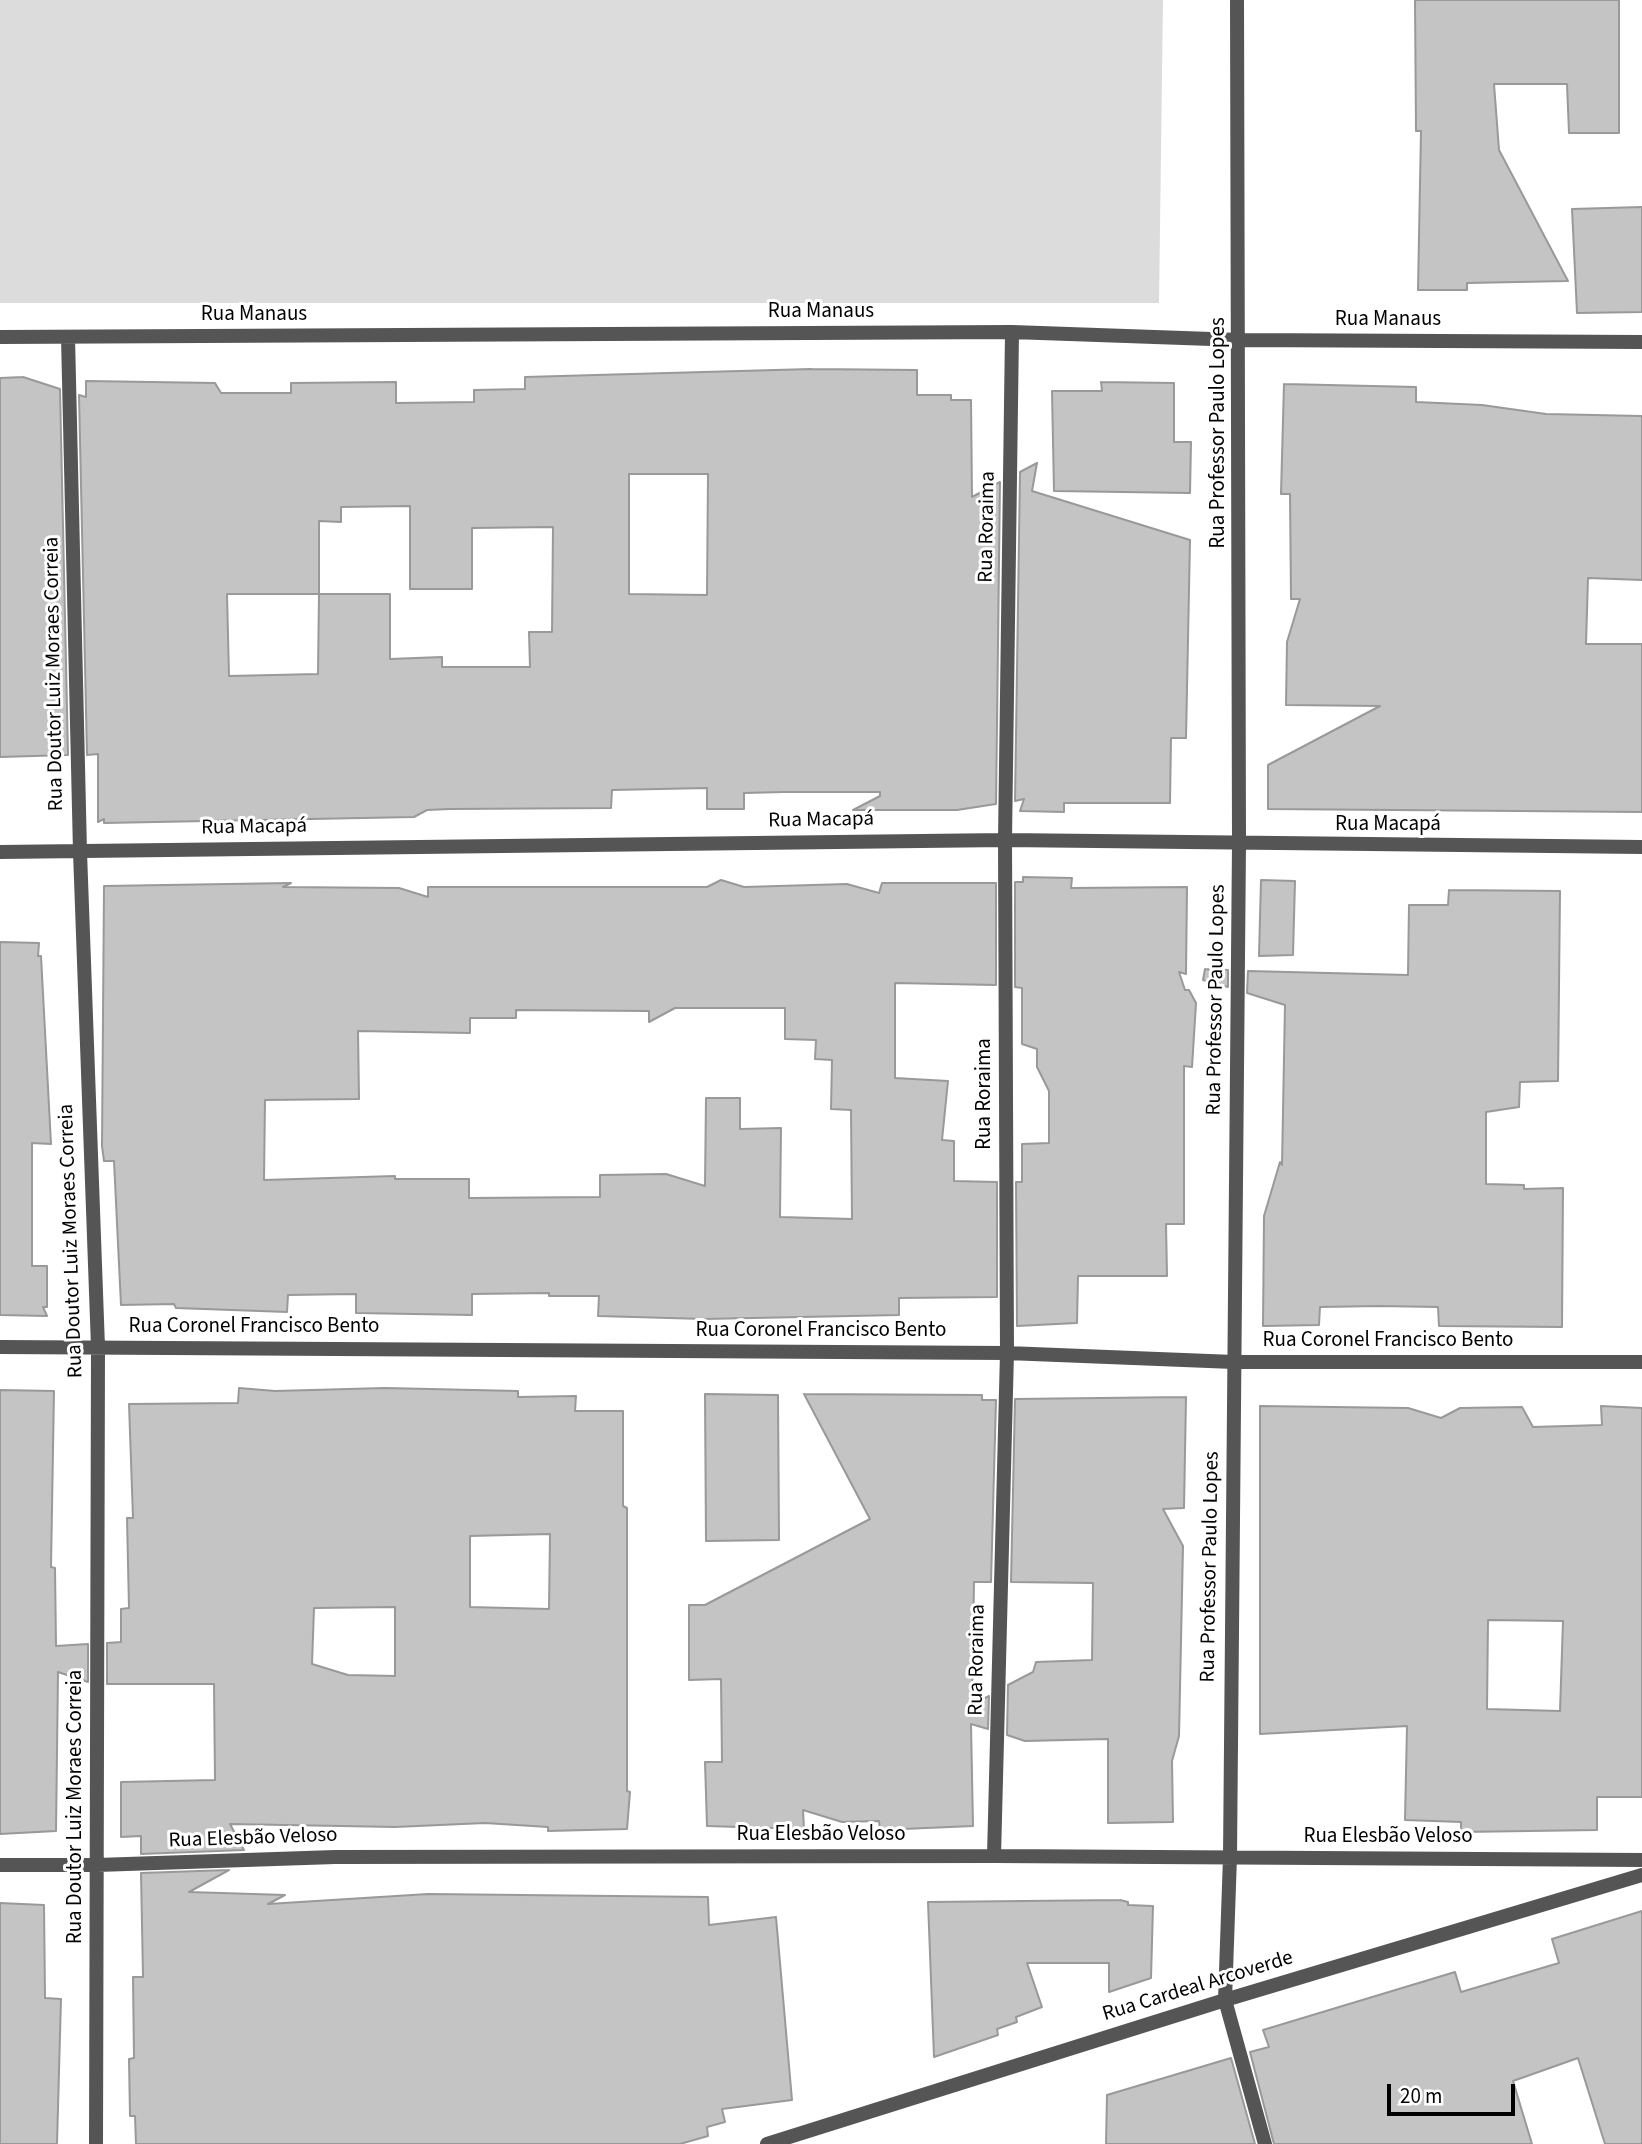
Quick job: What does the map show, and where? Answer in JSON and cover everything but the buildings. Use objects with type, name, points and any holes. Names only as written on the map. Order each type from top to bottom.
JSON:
[{"type":"street","name":"Rua Professor Paulo Lopes","points":[[1237,0],[1240,340],[1239,845],[1230,1857],[1225,2000],[1265,2144]]},
{"type":"street","name":"Rua Manaus","points":[[0,337],[1012,332],[1240,340],[1642,342]]},
{"type":"street","name":"Rua Roraima","points":[[995,1856],[1007,1353],[1005,840],[1012,332]]},
{"type":"street","name":"Rua Doutor Luiz Moraes Correia","points":[[68,337],[80,852],[98,1347],[96,2144]]},
{"type":"street","name":"Rua Macapá","points":[[0,852],[1005,840],[1239,845],[1642,847]]},
{"type":"street","name":"Rua Coronel Francisco Bento","points":[[0,1347],[1007,1353],[1234,1362],[1642,1363]]},
{"type":"street","name":"Rua Elesbão Veloso","points":[[0,1865],[97,1866],[349,1857],[995,1856],[1642,1860]]},
{"type":"street","name":"Rua Cardeal Arcoverde","points":[[767,2144],[1225,2000],[1642,1875]]},
{"type":"shaded area","points":[[0,0],[1163,0],[1159,303],[0,303]]}]
